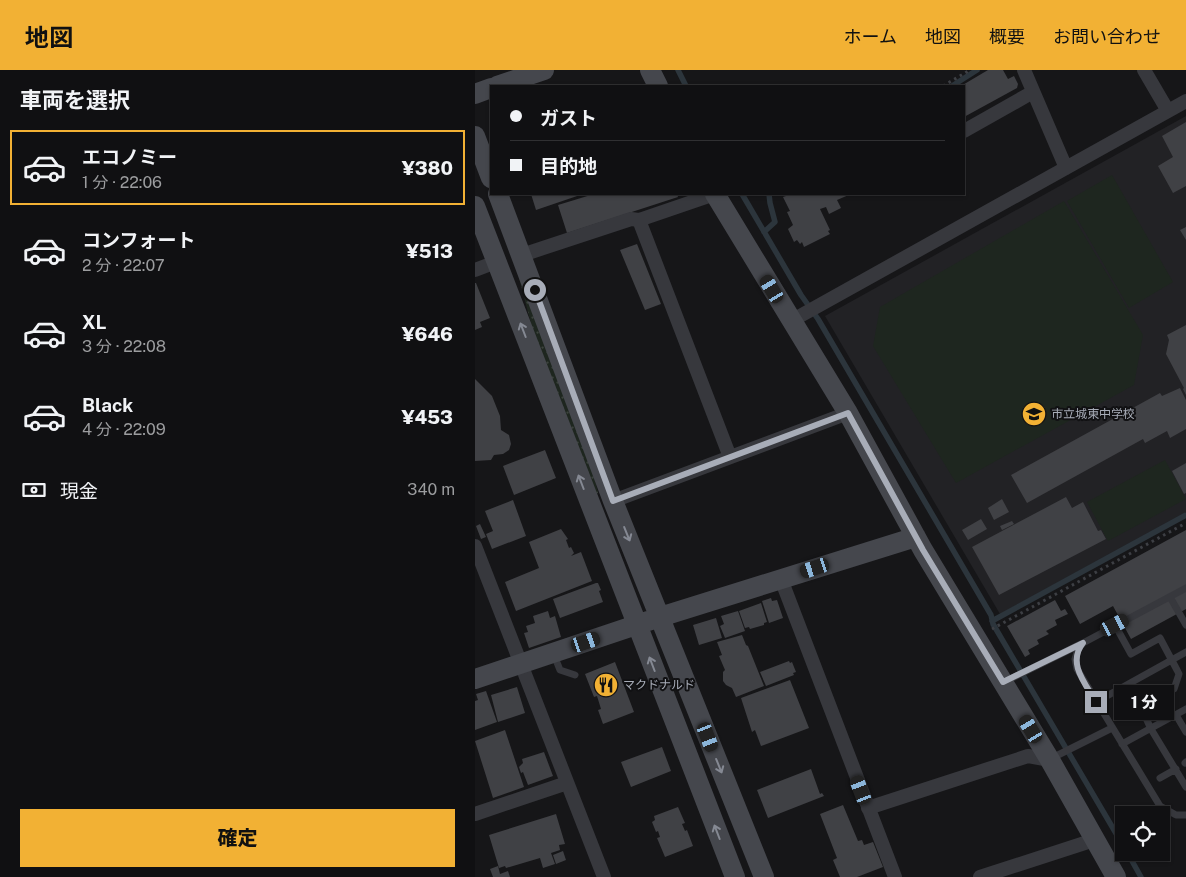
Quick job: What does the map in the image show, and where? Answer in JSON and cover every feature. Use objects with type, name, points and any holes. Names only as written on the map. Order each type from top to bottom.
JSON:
[{"type":"street","points":[[500,85],[544,70]]},
{"type":"street","points":[[650,70],[658,85]]},
{"type":"street","points":[[1024,70],[1067,168]]},
{"type":"street","points":[[1144,70],[1167,111]]},
{"type":"street","points":[[475,94],[490,88]]},
{"type":"street","points":[[965,129],[1033,92]]},
{"type":"street","points":[[798,317],[1186,101]]},
{"type":"street","points":[[475,136],[490,175]]},
{"type":"street","points":[[498,195],[613,501],[764,877]]},
{"type":"street","points":[[522,255],[631,219],[639,220],[712,195]]},
{"type":"street","points":[[716,195],[798,317],[916,537],[1049,760],[1116,877]]},
{"type":"street","points":[[475,206],[735,877]]},
{"type":"street","points":[[639,220],[730,457]]},
{"type":"street","points":[[475,270],[496,262]]},
{"type":"street","points":[[613,501],[848,413]]},
{"type":"street","points":[[475,679],[637,625],[916,537]]},
{"type":"street","points":[[475,546],[480,574],[521,664],[604,877]]},
{"type":"street","points":[[781,579],[895,877]]},
{"type":"street","points":[[868,808],[1028,756],[1049,760]]},
{"type":"street","points":[[475,814],[567,783]]},
{"type":"street","points":[[980,877],[1094,840]]},
{"type":"lane","points":[[1003,682],[1083,643],[1186,588]]},
{"type":"lane","points":[[1170,597],[1186,625]]},
{"type":"lane","points":[[1115,625],[1131,654],[1160,638],[1173,660],[1179,674],[1174,689],[1161,692],[1151,690],[1146,694],[1140,705],[1151,728],[1186,787]]},
{"type":"lane","points":[[1083,643],[1078,649],[1075,659],[1077,669],[1096,702],[1160,806],[1176,814],[1186,815]]},
{"type":"lane","points":[[1096,702],[1186,652]]},
{"type":"lane","points":[[553,653],[559,670],[575,675]]},
{"type":"lane","points":[[1122,744],[1186,709]]},
{"type":"lane","points":[[1176,715],[1186,732]]},
{"type":"lane","points":[[1049,760],[1112,728]]},
{"type":"lane","points":[[1160,778],[1176,769]]},
{"type":"path","points":[[945,85],[970,70]]},
{"type":"path","points":[[1001,625],[1186,523]]},
{"type":"shaded area","name":"市立城東中学校","points":[[1186,116],[1186,512],[1000,614],[825,316]]},
{"type":"shaded area","points":[[1112,175],[1173,282],[1129,308],[1067,201]]},
{"type":"shaded area","points":[[1064,201],[1143,335],[1134,385],[956,483],[873,346],[880,307]]},
{"type":"shaded area","points":[[521,277],[587,446],[598,493],[596,494],[533,331],[519,278]]},
{"type":"shaded area","points":[[1165,460],[1186,499],[1108,541],[1087,502]]},
{"type":"building","points":[[988,70],[1003,70],[1008,79],[1014,76],[1018,84],[1017,88],[965,116],[965,85],[963,85]]},
{"type":"building","points":[[1186,122],[1186,186],[1173,193],[1158,166],[1173,157],[1162,136]]},
{"type":"building","points":[[531,195],[580,195],[536,210]]},
{"type":"building","points":[[591,195],[677,195],[678,197],[567,233],[558,205]]},
{"type":"building","points":[[849,195],[837,200],[841,208],[829,214],[826,207],[820,209],[830,234],[804,247],[802,242],[800,244],[797,240],[794,242],[788,229],[793,225],[787,212],[790,211],[783,197]]},
{"type":"building","points":[[1186,227],[1186,240],[1180,230]]},
{"type":"building","points":[[637,244],[661,304],[645,310],[620,250]]},
{"type":"building","points":[[475,283],[490,318],[480,322],[482,327],[475,330]]},
{"type":"building","points":[[1186,325],[1186,395],[1166,354],[1169,340],[1167,335]]},
{"type":"building","points":[[475,379],[492,396],[500,416],[501,430],[509,435],[511,444],[509,450],[503,454],[494,455],[491,460],[475,461]]},
{"type":"building","points":[[1180,388],[1186,400],[1186,429],[1170,438],[1167,431],[1145,443],[1143,439],[1027,503],[1011,475],[1160,393],[1162,396]]},
{"type":"building","points":[[545,450],[556,478],[514,495],[503,466]]},
{"type":"building","points":[[1186,463],[1186,493],[1184,494],[1172,471]]},
{"type":"building","points":[[1066,497],[1072,508],[1083,502],[1098,531],[1101,530],[1106,539],[999,595],[972,547]]},
{"type":"building","points":[[1002,499],[1009,512],[994,520],[988,508]]},
{"type":"building","points":[[513,500],[526,536],[492,549],[486,534],[493,531],[485,511]]},
{"type":"building","points":[[981,519],[987,529],[968,540],[962,530]]},
{"type":"building","points":[[1012,521],[1014,524],[1002,530],[1000,526]]},
{"type":"building","points":[[480,524],[486,537],[481,539],[476,526]]},
{"type":"building","points":[[561,529],[568,539],[566,540],[569,548],[571,547],[574,553],[571,556],[581,552],[592,581],[516,611],[505,582],[539,568],[529,542]]},
{"type":"building","points":[[1186,530],[1186,609],[1131,639],[1113,606],[1080,624],[1065,596]]},
{"type":"building","points":[[598,583],[601,590],[599,591],[603,602],[560,618],[553,599]]},
{"type":"building","points":[[771,598],[772,601],[777,600],[783,618],[769,623],[762,601]]},
{"type":"building","points":[[1055,600],[1061,611],[1065,609],[1068,614],[1055,620],[1057,625],[1046,631],[1049,634],[1037,640],[1039,644],[1028,650],[1030,654],[1025,657],[1007,626]]},
{"type":"building","points":[[761,603],[767,622],[764,625],[750,629],[749,627],[745,628],[739,611]]},
{"type":"building","points":[[548,611],[550,618],[555,616],[561,637],[529,648],[524,633],[528,632],[526,626],[535,623],[533,616]]},
{"type":"building","points":[[738,611],[745,631],[725,638],[720,626],[724,624],[721,616]]},
{"type":"building","points":[[716,618],[722,638],[699,645],[693,625]]},
{"type":"building","points":[[742,635],[764,686],[736,697],[732,688],[723,681],[723,672],[725,670],[719,656],[722,655],[717,642]]},
{"type":"building","points":[[789,661],[790,663],[792,662],[796,672],[793,673],[794,675],[766,686],[760,672]]},
{"type":"building","name":"マクドナルド","points":[[615,662],[634,712],[603,724],[598,710],[601,709],[597,696],[594,697],[585,674]]},
{"type":"building","points":[[790,680],[809,728],[761,746],[755,730],[752,732],[741,698]]},
{"type":"building","points":[[517,687],[525,713],[498,722],[491,695]]},
{"type":"building","points":[[486,691],[497,722],[475,730],[475,701],[478,700],[476,694]]},
{"type":"building","points":[[505,730],[524,787],[493,798],[475,741]]},
{"type":"building","points":[[662,747],[671,771],[631,787],[621,762]]},
{"type":"building","points":[[544,752],[553,776],[528,785],[519,767],[523,763],[522,759]]},
{"type":"building","points":[[811,769],[820,794],[822,793],[824,796],[768,818],[757,790]]},
{"type":"building","points":[[843,805],[858,841],[862,840],[864,845],[873,842],[883,867],[857,877],[840,877],[833,860],[837,858],[820,814]]},
{"type":"building","points":[[678,807],[685,823],[682,824],[685,831],[687,830],[693,846],[665,857],[657,838],[660,837],[658,831],[656,832],[652,822],[655,820],[654,816]]},
{"type":"building","points":[[556,814],[565,844],[559,845],[560,850],[551,853],[555,864],[543,868],[540,858],[506,868],[505,866],[499,868],[489,835]]},
{"type":"building","points":[[563,851],[566,860],[556,864],[553,855]]},
{"type":"building","points":[[498,866],[500,874],[508,871],[510,877],[493,877],[490,869]]},
{"type":"waterway","points":[[678,70],[686,85]]},
{"type":"waterway","points":[[954,85],[977,70]]},
{"type":"waterway","points":[[743,195],[801,295],[818,319],[1115,832]]},
{"type":"waterway","points":[[764,232],[775,222],[769,195]]},
{"type":"waterway","points":[[992,621],[1186,515]]},
{"type":"waterway","points":[[1132,861],[1141,877]]},
{"type":"place","name":"市立城東中学校","points":[[1034,414]]},
{"type":"place","name":"マクドナルド","points":[[606,685]]},
{"type":"route","points":[[535,290],[613,501],[848,413],[923,550],[1003,682],[1083,643],[1078,649],[1075,659],[1077,669],[1096,702]]}]
